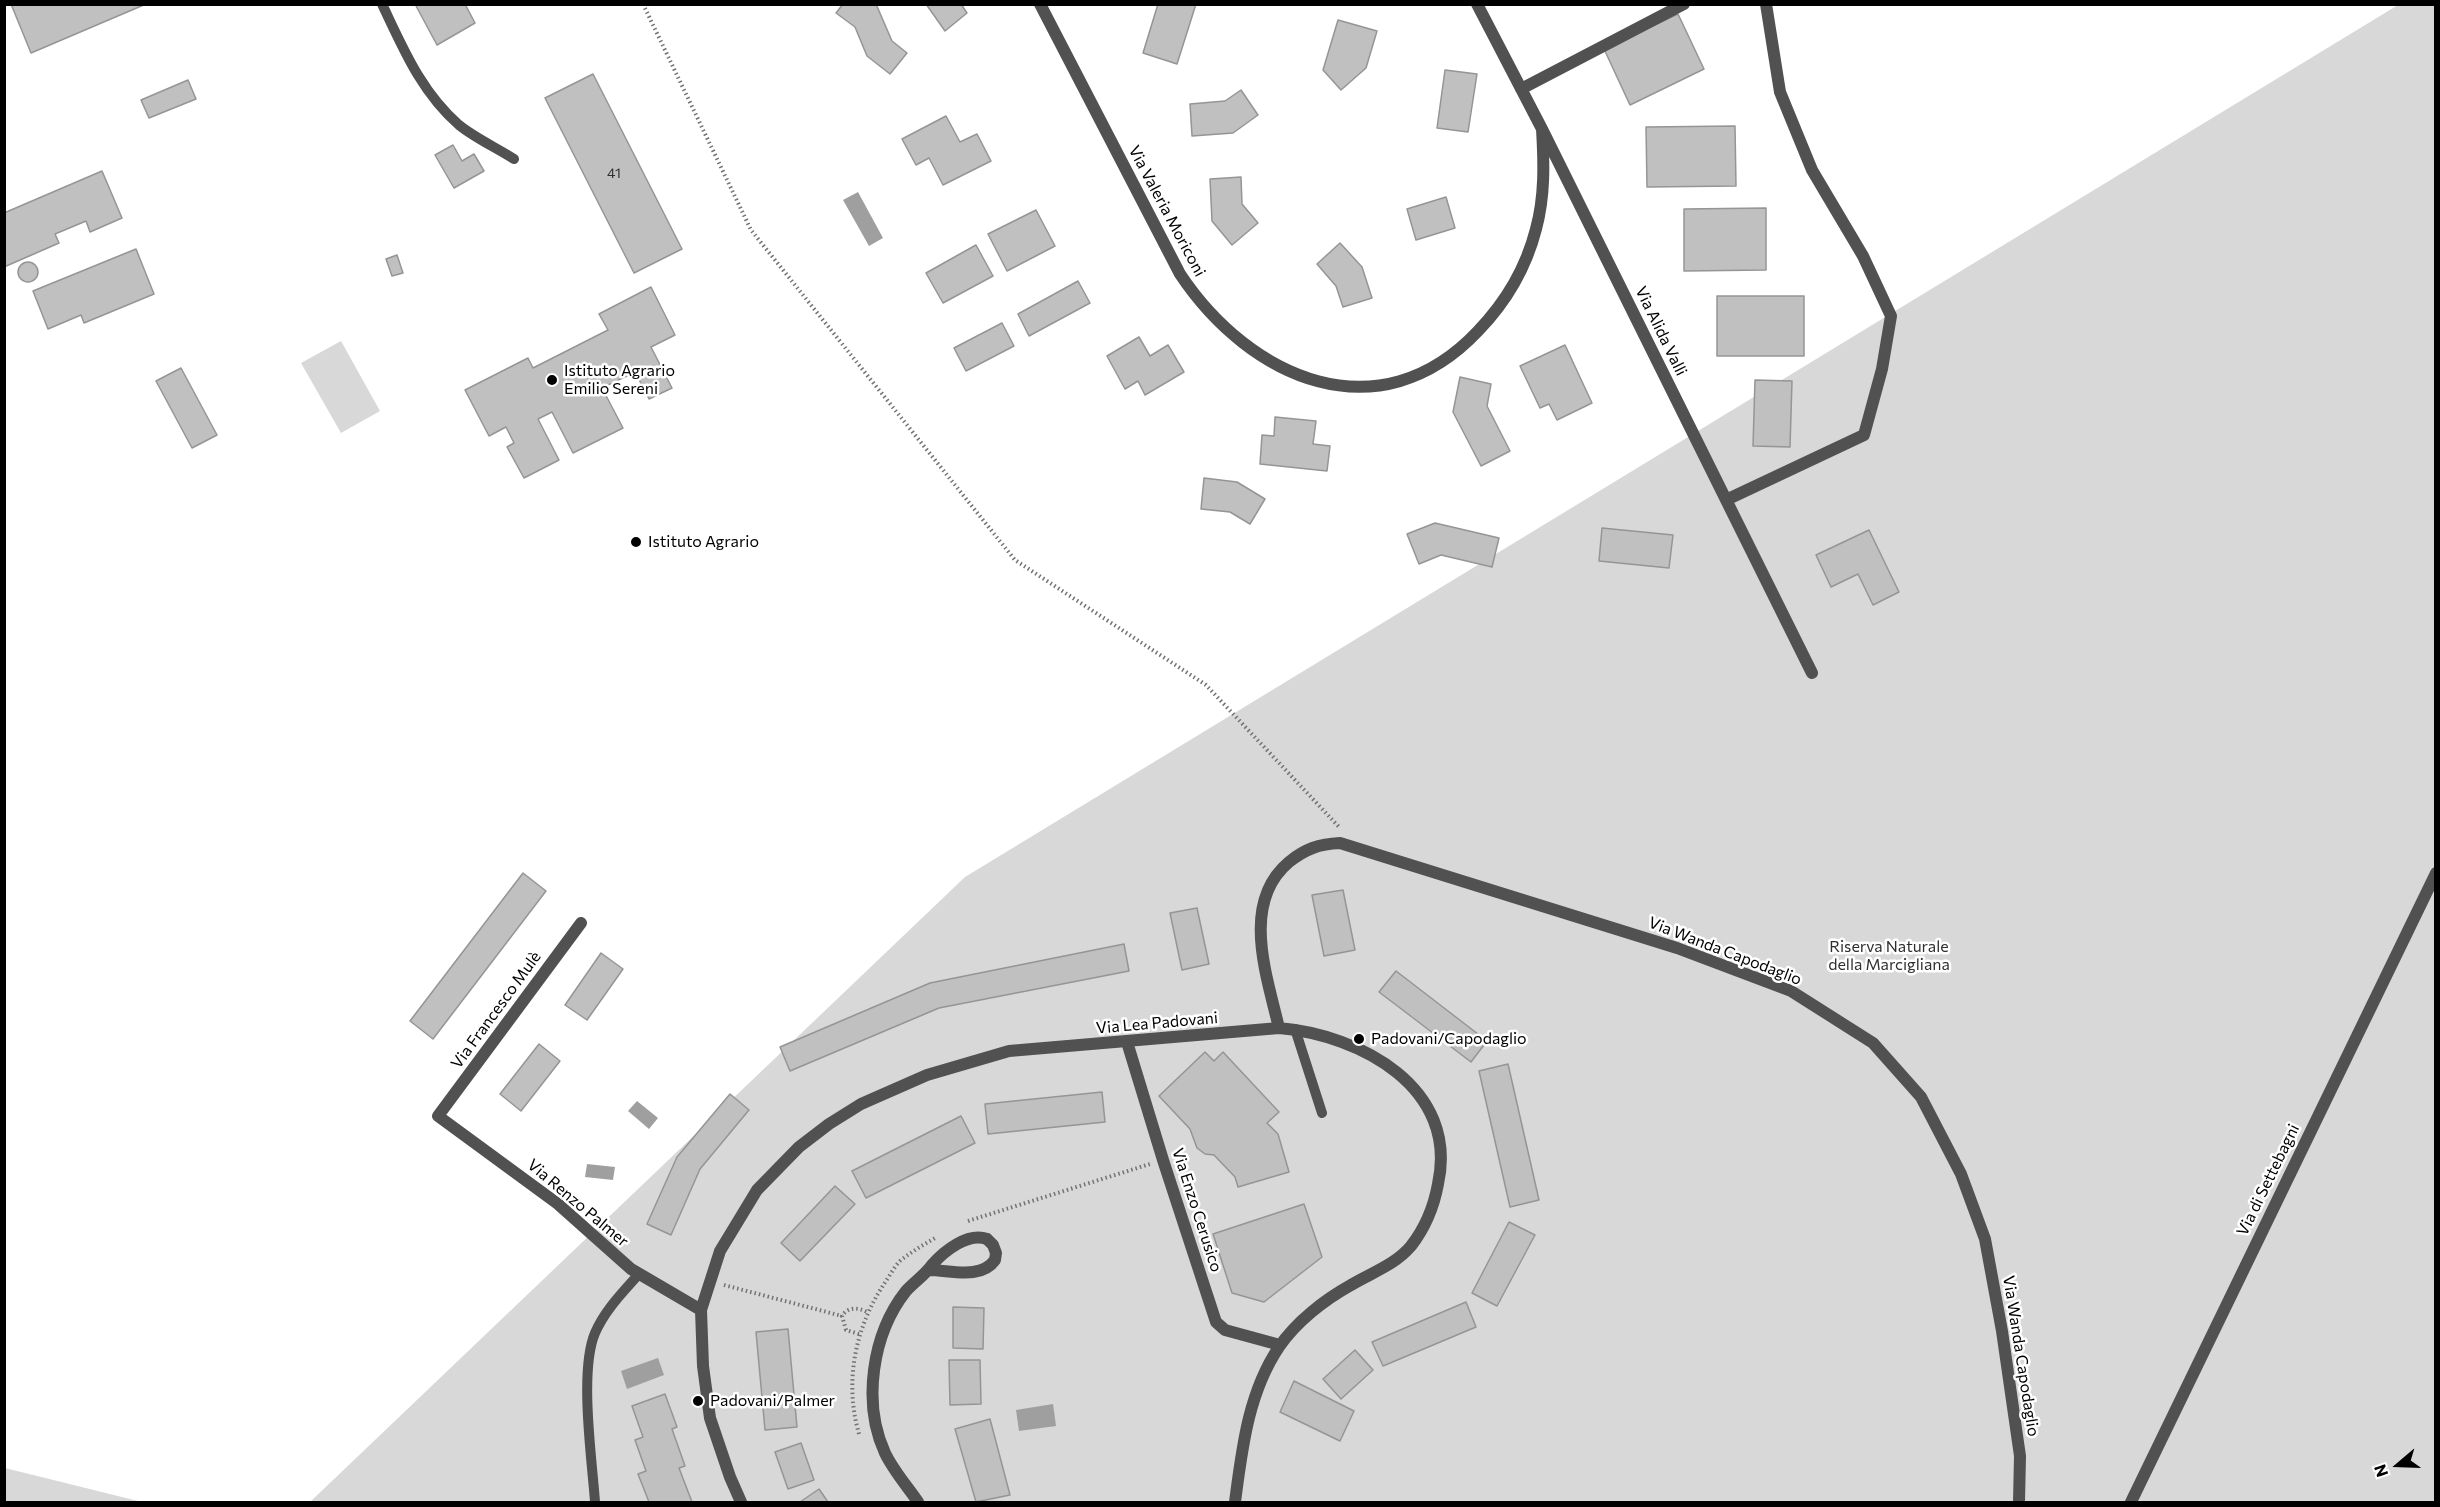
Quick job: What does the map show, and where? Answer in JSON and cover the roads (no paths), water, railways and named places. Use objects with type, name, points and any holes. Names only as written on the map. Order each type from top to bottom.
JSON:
[{"type":"street","name":"Via Valeria Moriconi","points":[[1040,4],[1180,274],[1194,295],[1226,329],[1258,355],[1280,368],[1345,387],[1374,387],[1396,383],[1423,373],[1468,342],[1486,323],[1515,283],[1536,229],[1542,200],[1542,129]]},
{"type":"street","name":"Via Alida Valli","points":[[1477,4],[1542,129],[1812,673]]},
{"type":"street","points":[[1521,89],[1684,4]]},
{"type":"street","points":[[1726,500],[1864,435],[1882,369],[1891,316],[1863,256],[1812,170],[1780,92],[1766,4]]},
{"type":"street","name":"Via Wanda Capodaglio","points":[[1279,1028],[1260,936],[1262,913],[1269,889],[1285,866],[1311,847],[1340,843],[1706,959],[1791,991],[1872,1043],[1921,1097],[1961,1174],[1985,1239],[2002,1331],[2020,1456],[2019,1503]]},
{"type":"street","name":"Via di Settebagni","points":[[2131,1503],[2436,873]]},
{"type":"street","name":"Via Francesco Mulè","points":[[438,1116],[581,923]]},
{"type":"street","name":"Via Lea Padovani","points":[[741,1503],[710,1418],[703,1366],[701,1310],[720,1251],[757,1190],[799,1147],[829,1124],[861,1104],[927,1075],[1009,1051],[1279,1028],[1295,1029],[1349,1044],[1369,1053],[1402,1076],[1417,1091],[1427,1107],[1440,1142],[1442,1160],[1436,1198],[1423,1228],[1411,1246],[1401,1257],[1349,1286],[1319,1307],[1290,1332],[1280,1345],[1262,1375],[1251,1407],[1234,1503]]},
{"type":"street","name":"Via Enzo Cerusico","points":[[1127,1042],[1216,1322],[1225,1330],[1280,1345]]},
{"type":"street","name":"Via Renzo Palmer","points":[[438,1116],[558,1204],[631,1269],[701,1310]]},
{"type":"street","points":[[918,1503],[882,1446],[876,1429],[872,1385],[884,1330],[907,1290],[939,1258],[960,1243],[977,1237],[987,1239],[996,1253],[992,1265],[984,1270],[974,1272],[929,1270]]},
{"type":"lane","points":[[382,4],[418,80],[437,103],[460,126],[514,159]]},
{"type":"lane","points":[[1295,1029],[1322,1113]]},
{"type":"lane","points":[[595,1503],[589,1403],[589,1353],[596,1332],[613,1304],[639,1274]]},
{"type":"place","name":"Istituto Agrario Emilio Sereni","points":[[552,380]]},
{"type":"place","name":"Istituto Agrario","points":[[636,542]]},
{"type":"place","name":"Padovani/Capodaglio","points":[[1359,1039]]},
{"type":"place","name":"Padovani/Palmer","points":[[698,1401]]},
{"type":"park label","name":"Riserva Naturale della Marcigliana","points":[[1889,956]]}]
